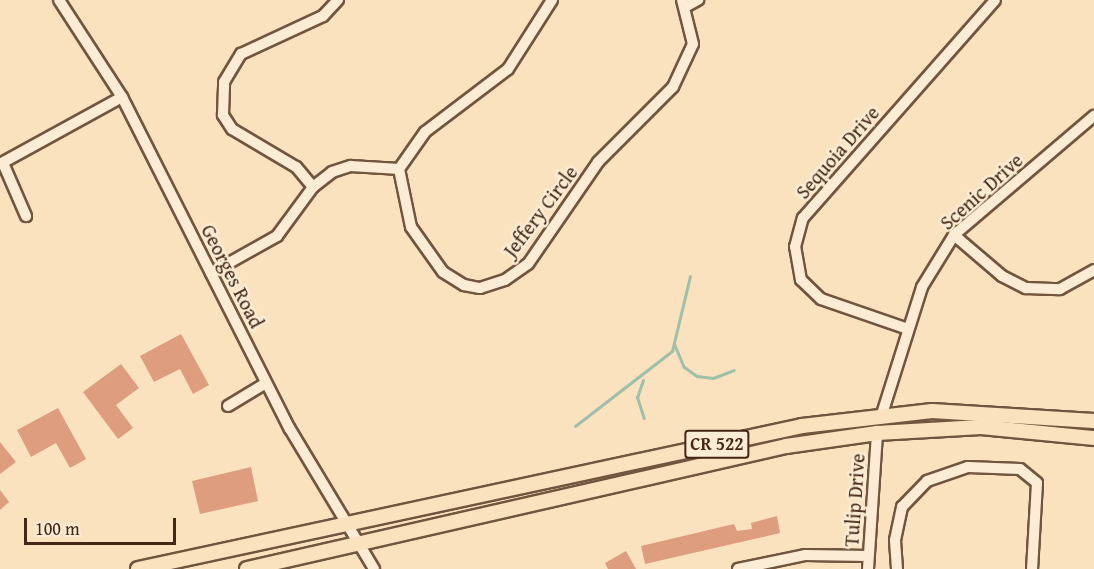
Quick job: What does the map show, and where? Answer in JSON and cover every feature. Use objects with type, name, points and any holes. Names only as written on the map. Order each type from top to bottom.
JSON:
[{"type":"main road","name":"CR 522","points":[[138,569],[345,521],[882,414],[1022,413],[1094,421]]},
{"type":"main road","name":"CR 522","points":[[247,569],[786,446],[877,433],[981,427],[1094,438]]},
{"type":"street","name":"Georges Road","points":[[59,0],[122,97],[266,383],[374,569]]},
{"type":"street","points":[[313,187],[296,167],[232,129],[223,115],[224,82],[241,54],[323,16],[338,0]]},
{"type":"street","points":[[211,273],[277,236],[313,187],[332,172],[351,166],[399,169],[425,132],[508,69],[552,0]]},
{"type":"street","points":[[685,3],[698,0]]},
{"type":"street","name":"Sequoia Drive","points":[[908,329],[821,298],[801,280],[795,247],[803,218],[995,0]]},
{"type":"street","name":"Jeffery Circle","points":[[399,169],[411,227],[443,272],[480,288],[505,280],[528,264],[598,162],[686,69],[693,44],[685,3]]},
{"type":"street","points":[[26,216],[1,164],[122,97]]},
{"type":"street","name":"Scenic Drive","points":[[882,414],[922,287],[954,235],[1094,116]]},
{"type":"street","points":[[954,235],[1002,276],[1026,288],[1060,289],[1094,270]]},
{"type":"street","points":[[228,406],[266,383]]},
{"type":"street","name":"Tulip Drive","points":[[868,569],[877,433]]},
{"type":"street","points":[[897,569],[894,540],[902,507],[927,481],[968,467],[1020,469],[1037,483],[1032,569]]},
{"type":"street","points":[[738,569],[805,555],[868,556]]},
{"type":"building","points":[[181,334],[209,385],[193,394],[180,369],[154,382],[140,356]]},
{"type":"building","points":[[121,364],[139,388],[116,405],[133,428],[118,439],[83,392]]},
{"type":"building","points":[[58,408],[86,459],[70,468],[56,443],[31,457],[17,430]]},
{"type":"building","points":[[0,442],[16,462],[0,474]]},
{"type":"building","points":[[251,467],[258,501],[200,514],[192,481]]},
{"type":"building","points":[[0,490],[9,502],[0,510]]},
{"type":"building","points":[[777,516],[780,533],[645,564],[641,546],[734,524],[737,531],[752,529],[751,523]]},
{"type":"building","points":[[626,551],[636,569],[608,569],[605,563]]},
{"type":"waterway","points":[[575,426],[672,351],[690,276]]},
{"type":"waterway","points":[[674,344],[684,367],[697,376],[713,378],[734,370]]},
{"type":"waterway","points":[[643,380],[637,397],[644,418]]}]
